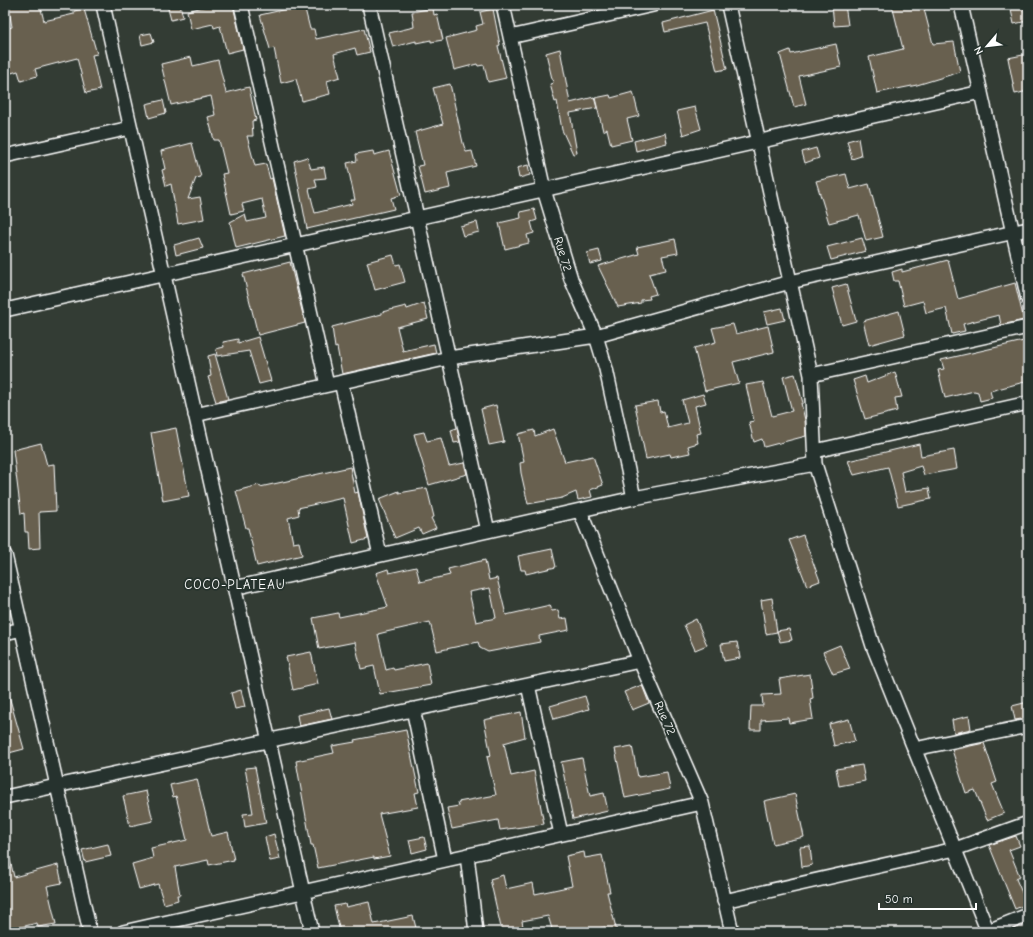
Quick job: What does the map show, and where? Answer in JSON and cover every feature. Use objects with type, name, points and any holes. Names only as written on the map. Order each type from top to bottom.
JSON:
[{"type":"street","points":[[102,5],[312,932]]},
{"type":"street","points":[[241,5],[327,385]]},
{"type":"street","points":[[369,5],[488,531]]},
{"type":"street","name":"Rue 72","points":[[503,5],[544,190],[571,279],[596,336],[606,369],[634,498]]},
{"type":"street","points":[[510,37],[652,5]]},
{"type":"street","points":[[728,5],[811,375],[815,464],[873,646],[988,931],[1028,915]]},
{"type":"street","points":[[961,5],[1028,299]]},
{"type":"street","points":[[5,310],[981,92]]},
{"type":"street","points":[[5,156],[130,128]]},
{"type":"street","points":[[195,415],[449,358],[596,336],[790,282],[1028,229]]},
{"type":"street","points":[[811,375],[1028,327]]},
{"type":"street","points":[[341,382],[380,555]]},
{"type":"street","points":[[815,451],[1028,403]]},
{"type":"street","points":[[234,588],[634,498],[815,464]]},
{"type":"street","name":"Rue 72","points":[[580,511],[640,661],[702,803],[732,932]]},
{"type":"street","points":[[5,555],[90,932]]},
{"type":"street","points":[[5,633],[22,629]]},
{"type":"street","points":[[5,797],[640,661]]},
{"type":"street","points":[[528,685],[561,834]]},
{"type":"street","points":[[413,709],[445,860]]},
{"type":"street","points":[[914,749],[1028,726]]},
{"type":"street","points":[[123,932],[702,803]]},
{"type":"street","points":[[724,900],[955,849],[1028,823]]},
{"type":"street","points":[[467,855],[476,932]]},
{"type":"building","points":[[8,5],[40,5],[44,21],[74,14],[74,11],[84,9],[97,54],[92,55],[100,90],[86,93],[77,58],[35,69],[37,76],[21,81],[18,71],[8,74],[5,62],[5,29],[12,27]]},
{"type":"building","points":[[167,5],[180,5],[183,17],[171,20]]},
{"type":"building","points":[[211,5],[233,5],[243,49],[227,53],[220,26],[214,28],[213,24],[191,29],[187,11]]},
{"type":"building","points":[[304,5],[310,29],[314,29],[316,39],[364,29],[370,52],[357,55],[355,48],[334,54],[340,77],[327,81],[330,94],[302,101],[296,79],[281,83],[274,48],[270,49],[260,15]]},
{"type":"building","points":[[832,5],[845,5],[848,25],[834,26]]},
{"type":"building","points":[[892,5],[923,5],[933,44],[954,42],[960,72],[917,85],[877,93],[869,57],[903,49]]},
{"type":"building","points":[[1010,5],[1023,5],[1027,21],[1014,24]]},
{"type":"building","points":[[433,8],[434,15],[437,14],[443,40],[431,42],[431,40],[416,43],[416,41],[393,47],[389,33],[414,27],[412,12]]},
{"type":"building","points":[[493,9],[500,45],[498,46],[506,78],[488,82],[484,65],[478,66],[477,64],[454,70],[446,38],[477,30],[476,26],[483,24],[480,12]]},
{"type":"building","points":[[713,10],[727,69],[717,71],[705,23],[665,32],[663,23]]},
{"type":"building","points":[[151,33],[154,42],[142,45],[140,35]]},
{"type":"building","points":[[836,44],[841,67],[799,76],[806,104],[794,107],[780,54],[790,50],[791,54]]},
{"type":"building","points":[[560,49],[570,103],[594,97],[597,108],[570,113],[577,153],[573,154],[562,130],[557,101],[555,102],[550,84],[553,83],[546,53]]},
{"type":"building","points":[[1028,54],[1028,91],[1015,94],[1008,58]]},
{"type":"building","points":[[191,57],[193,66],[218,60],[226,93],[249,87],[256,120],[252,121],[253,136],[247,136],[255,166],[266,164],[270,179],[272,178],[285,236],[236,248],[230,222],[245,214],[247,222],[266,218],[262,199],[242,204],[244,211],[231,214],[222,174],[227,173],[219,140],[214,140],[208,117],[215,115],[211,96],[171,105],[161,64]]},
{"type":"building","points":[[450,84],[463,143],[466,152],[472,151],[476,166],[447,173],[450,188],[425,194],[418,166],[423,165],[415,132],[443,124],[433,88]]},
{"type":"building","points":[[633,92],[639,116],[627,119],[632,140],[611,145],[607,129],[603,131],[595,98],[610,95],[611,98]]},
{"type":"building","points":[[163,100],[166,113],[149,118],[146,104]]},
{"type":"building","points":[[695,107],[701,129],[683,135],[677,111]]},
{"type":"building","points":[[665,133],[667,143],[636,151],[634,141]]},
{"type":"building","points":[[858,138],[861,156],[852,159],[847,141]]},
{"type":"building","points":[[192,143],[201,177],[196,178],[188,199],[200,197],[204,219],[178,224],[171,184],[166,186],[162,170],[165,169],[161,151]]},
{"type":"building","points":[[816,148],[819,158],[805,163],[802,152]]},
{"type":"building","points":[[373,151],[374,155],[389,151],[401,195],[391,198],[394,209],[307,229],[294,161],[307,157],[311,169],[324,167],[326,178],[315,179],[317,187],[309,189],[315,213],[352,204],[351,200],[355,200],[347,163],[357,161],[356,154]]},
{"type":"building","points":[[528,165],[530,175],[519,178],[517,168]]},
{"type":"building","points":[[846,174],[850,189],[869,184],[883,237],[866,241],[859,215],[829,223],[816,181]]},
{"type":"building","points":[[534,209],[537,220],[531,222],[534,233],[527,235],[529,243],[505,249],[499,223],[521,218],[520,212]]},
{"type":"building","points":[[477,222],[479,232],[463,236],[460,226]]},
{"type":"building","points":[[199,238],[203,248],[176,255],[174,245]]},
{"type":"building","points":[[862,238],[866,251],[831,260],[827,247]]},
{"type":"building","points":[[675,239],[678,253],[662,256],[666,270],[649,274],[656,294],[649,296],[650,299],[641,300],[641,303],[618,307],[598,266],[639,254],[637,247]]},
{"type":"building","points":[[599,250],[602,261],[590,264],[587,253]]},
{"type":"building","points":[[393,255],[396,265],[400,264],[405,282],[375,290],[367,262]]},
{"type":"building","points":[[948,260],[958,299],[1015,283],[1024,320],[1001,325],[999,315],[963,324],[965,331],[952,334],[946,308],[926,313],[923,301],[904,306],[898,281],[894,281],[892,272],[902,269],[902,272]]},
{"type":"building","points":[[290,262],[305,323],[258,335],[243,274]]},
{"type":"building","points":[[846,284],[856,321],[842,325],[832,288]]},
{"type":"building","points":[[424,303],[428,319],[397,327],[403,351],[434,344],[436,353],[342,374],[337,347],[335,348],[332,327],[382,314],[382,312],[406,306],[407,309]]},
{"type":"building","points":[[782,308],[785,320],[767,324],[764,312]]},
{"type":"building","points":[[899,311],[905,335],[869,345],[863,321]]},
{"type":"building","points":[[733,324],[736,334],[768,326],[774,352],[733,362],[739,383],[705,391],[694,348],[716,342],[712,328]]},
{"type":"building","points":[[258,337],[271,381],[259,384],[249,351],[217,356],[216,349],[224,347],[223,342],[238,339],[238,343]]},
{"type":"building","points":[[1028,340],[1028,381],[990,391],[992,398],[980,401],[978,392],[974,391],[945,398],[938,370],[944,369],[941,360]]},
{"type":"building","points":[[215,354],[228,399],[216,402],[208,377],[211,376],[208,356]]},
{"type":"building","points":[[895,372],[902,397],[895,398],[897,411],[865,419],[853,380],[865,376],[867,383]]},
{"type":"building","points":[[795,374],[803,403],[801,403],[805,420],[806,436],[764,447],[762,439],[754,442],[749,422],[754,421],[746,385],[763,382],[772,416],[792,411],[783,377]]},
{"type":"building","points":[[703,394],[706,403],[695,406],[701,433],[696,434],[698,443],[688,446],[690,453],[671,457],[670,454],[646,459],[635,405],[658,401],[660,412],[664,411],[668,428],[688,423],[682,400]]},
{"type":"building","points":[[496,405],[504,442],[489,445],[481,409]]},
{"type":"building","points":[[176,428],[189,496],[163,501],[151,433]]},
{"type":"building","points":[[457,428],[460,442],[454,443],[451,430]]},
{"type":"building","points":[[553,429],[565,462],[593,456],[603,485],[590,490],[592,497],[578,500],[576,492],[562,498],[528,504],[521,473],[520,463],[524,462],[518,434],[534,430],[535,436]]},
{"type":"building","points":[[424,432],[427,441],[441,438],[449,466],[464,463],[467,474],[429,485],[414,434]]},
{"type":"building","points":[[41,443],[47,465],[54,464],[56,511],[39,512],[40,548],[29,549],[28,532],[25,532],[24,513],[21,514],[13,450]]},
{"type":"building","points":[[919,444],[921,456],[954,450],[957,469],[924,475],[921,466],[901,472],[905,492],[929,488],[931,499],[898,506],[888,467],[854,475],[848,461]]},
{"type":"building","points":[[350,467],[355,493],[358,492],[368,539],[353,543],[343,498],[298,508],[299,515],[288,518],[293,543],[299,542],[302,555],[257,566],[248,528],[246,528],[236,491]]},
{"type":"building","points":[[427,488],[434,517],[431,518],[436,528],[422,534],[419,528],[395,538],[379,499],[399,491],[399,493]]},
{"type":"building","points":[[803,535],[820,581],[807,586],[789,540]]},
{"type":"building","points":[[552,549],[556,567],[526,574],[525,570],[521,570],[518,556]]},
{"type":"building","points":[[485,560],[489,580],[497,578],[506,615],[550,605],[552,611],[558,610],[560,619],[567,618],[569,630],[539,636],[540,642],[488,652],[480,648],[478,642],[437,651],[430,622],[378,634],[386,670],[393,668],[394,670],[427,663],[431,685],[380,694],[374,666],[361,669],[355,642],[319,649],[313,618],[338,613],[339,617],[388,607],[376,573],[388,569],[389,573],[416,567],[420,582],[450,575],[448,569]],"holes":[[[490,588],[496,618],[476,622],[469,592]]]},
{"type":"building","points":[[772,598],[777,632],[766,634],[761,600]]},
{"type":"building","points":[[696,619],[707,645],[695,650],[684,625]]},
{"type":"building","points":[[789,629],[792,640],[780,642],[777,631]]},
{"type":"building","points":[[737,642],[740,658],[724,661],[721,644]]},
{"type":"building","points":[[840,645],[850,669],[833,674],[823,652]]},
{"type":"building","points":[[311,652],[318,684],[293,690],[286,657]]},
{"type":"building","points":[[810,674],[813,698],[810,699],[813,719],[789,723],[788,718],[761,720],[761,730],[750,730],[751,706],[763,706],[762,695],[781,694],[779,679]]},
{"type":"building","points":[[642,685],[649,703],[632,710],[624,692]]},
{"type":"building","points":[[241,690],[245,707],[235,709],[231,693]]},
{"type":"building","points":[[5,696],[9,696],[24,749],[5,754]]},
{"type":"building","points":[[585,696],[589,709],[554,719],[550,706]]},
{"type":"building","points":[[1028,702],[1028,718],[1015,720],[1012,706]]},
{"type":"building","points":[[329,708],[332,719],[299,726],[297,715]]},
{"type":"building","points":[[521,712],[525,737],[504,743],[511,776],[534,771],[544,824],[500,830],[498,820],[452,829],[447,808],[459,806],[458,802],[496,795],[487,757],[491,756],[484,720]]},
{"type":"building","points":[[969,716],[971,729],[954,733],[952,720]]},
{"type":"building","points":[[849,719],[855,741],[834,746],[829,724]]},
{"type":"building","points":[[406,730],[419,792],[415,793],[418,807],[379,814],[390,856],[374,859],[374,857],[318,868],[313,845],[311,845],[296,761],[334,753],[332,746],[355,742],[354,740]]},
{"type":"building","points":[[984,743],[997,782],[992,784],[1004,813],[987,820],[975,790],[966,793],[952,750]]},
{"type":"building","points":[[632,746],[638,777],[667,772],[670,789],[625,798],[615,749]]},
{"type":"building","points":[[582,758],[590,796],[604,793],[608,811],[573,819],[561,762]]},
{"type":"building","points":[[862,765],[865,781],[839,786],[836,769]]},
{"type":"building","points":[[255,767],[266,823],[245,827],[243,814],[253,813],[245,768]]},
{"type":"building","points":[[197,779],[211,836],[228,832],[234,860],[209,865],[208,860],[175,867],[180,895],[177,895],[178,900],[164,904],[158,884],[139,889],[132,864],[153,858],[151,848],[187,840],[176,796],[173,797],[170,785]]},
{"type":"building","points":[[146,791],[153,821],[130,826],[123,796]]},
{"type":"building","points":[[795,794],[804,837],[773,844],[764,801]]},
{"type":"building","points":[[274,834],[280,859],[270,861],[265,837]]},
{"type":"building","points":[[1016,836],[1020,846],[1009,850],[1020,877],[1016,879],[1027,904],[1015,909],[989,845]]},
{"type":"building","points":[[424,837],[427,849],[412,853],[409,840]]},
{"type":"building","points":[[108,844],[111,856],[85,862],[82,850]]},
{"type":"building","points":[[810,846],[812,865],[802,867],[800,847]]},
{"type":"building","points":[[584,852],[585,858],[602,855],[610,892],[607,892],[617,932],[607,932],[605,927],[588,932],[553,932],[548,916],[522,921],[524,932],[502,932],[490,879],[503,875],[506,889],[533,883],[535,894],[572,886],[566,856]]},
{"type":"building","points":[[9,855],[14,877],[58,865],[62,883],[47,886],[56,924],[38,927],[37,923],[9,930],[8,927],[5,928],[5,856]]},
{"type":"building","points":[[369,902],[374,924],[413,916],[417,932],[340,932],[334,906],[345,904],[346,907]]},
{"type":"district","name":"COCO-PLATEAU","points":[[235,584]]}]
